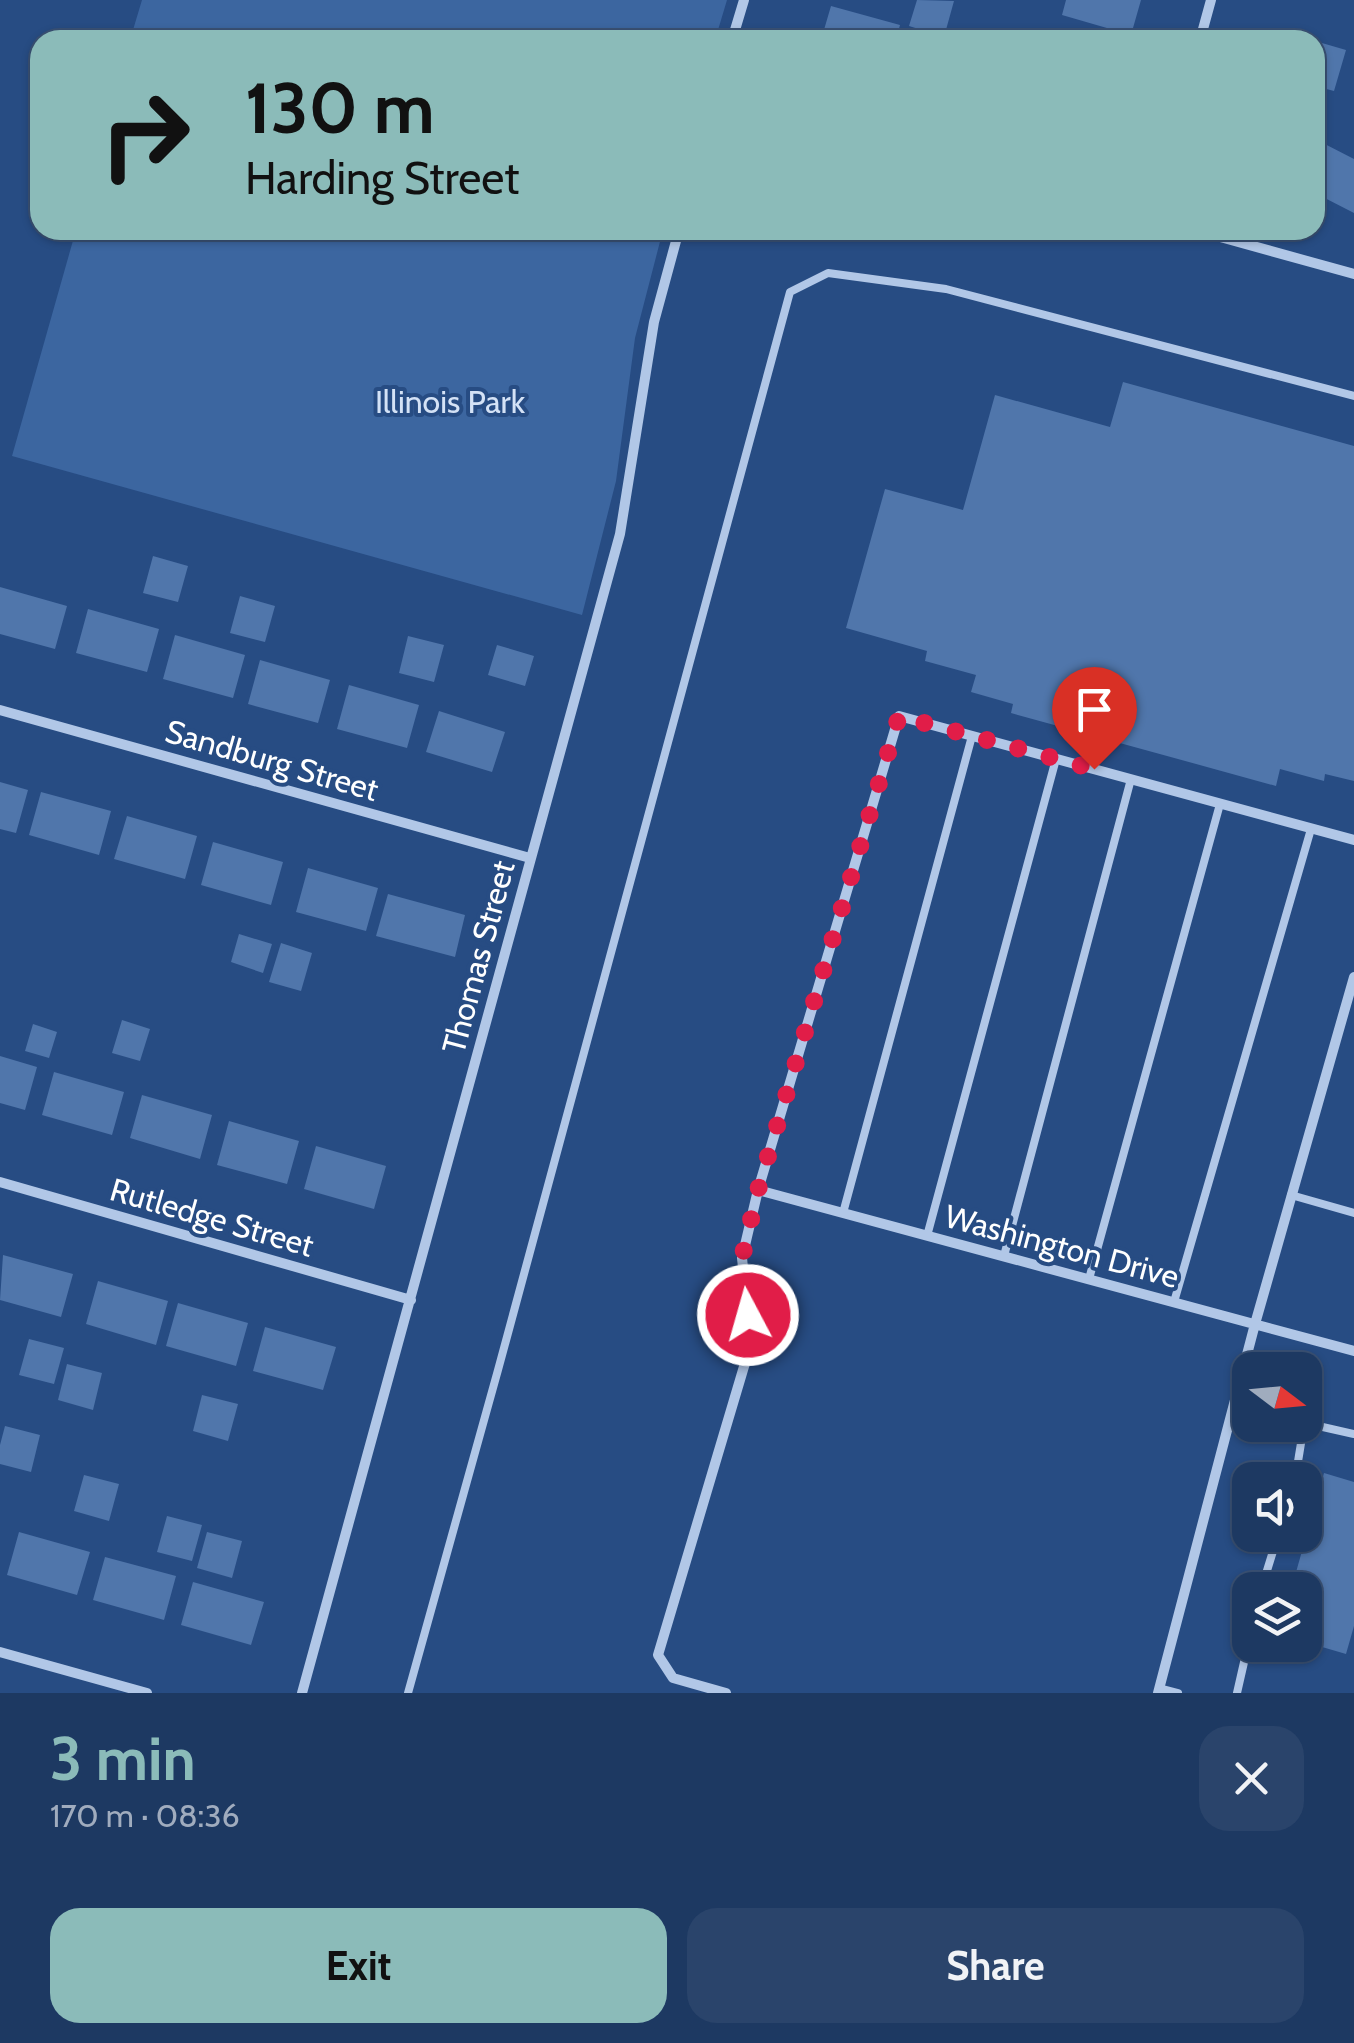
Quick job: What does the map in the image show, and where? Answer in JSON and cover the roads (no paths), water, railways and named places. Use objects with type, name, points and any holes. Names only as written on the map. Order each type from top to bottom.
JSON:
[{"type":"street","points":[[735,30],[744,0]]},
{"type":"street","points":[[1203,30],[1211,0]]},
{"type":"street","name":"Thomas Street","points":[[302,1693],[620,534],[654,322],[677,240]]},
{"type":"street","points":[[1232,240],[1354,274]]},
{"type":"street","name":"Sandburg Street","points":[[0,710],[530,858]]},
{"type":"street","points":[[726,1693],[673,1678],[658,1654],[750,1343],[742,1258],[758,1190],[899,716],[1354,840]]},
{"type":"street","points":[[1247,1352],[1354,978]]},
{"type":"street","name":"Rutledge Street","points":[[0,1182],[411,1300]]},
{"type":"street","name":"Washington Drive","points":[[758,1190],[1354,1350]]},
{"type":"street","points":[[1159,1690],[1232,1410]]},
{"type":"street","points":[[0,1652],[147,1693]]},
{"type":"lane","points":[[408,1693],[790,292],[828,273],[946,290],[1354,396]]},
{"type":"lane","points":[[843,1213],[972,736]]},
{"type":"lane","points":[[927,1236],[1056,759]]},
{"type":"lane","points":[[1004,1256],[1131,780]]},
{"type":"lane","points":[[1089,1280],[1220,804]]},
{"type":"lane","points":[[1174,1302],[1311,828]]},
{"type":"lane","points":[[1292,1195],[1354,1213]]},
{"type":"lane","points":[[1322,1428],[1354,1434]]},
{"type":"lane","points":[[1237,1693],[1244,1662]]},
{"type":"lane","points":[[1159,1690],[1178,1693]]},
{"type":"park label","name":"Illinois Park","points":[[450,401]]}]
